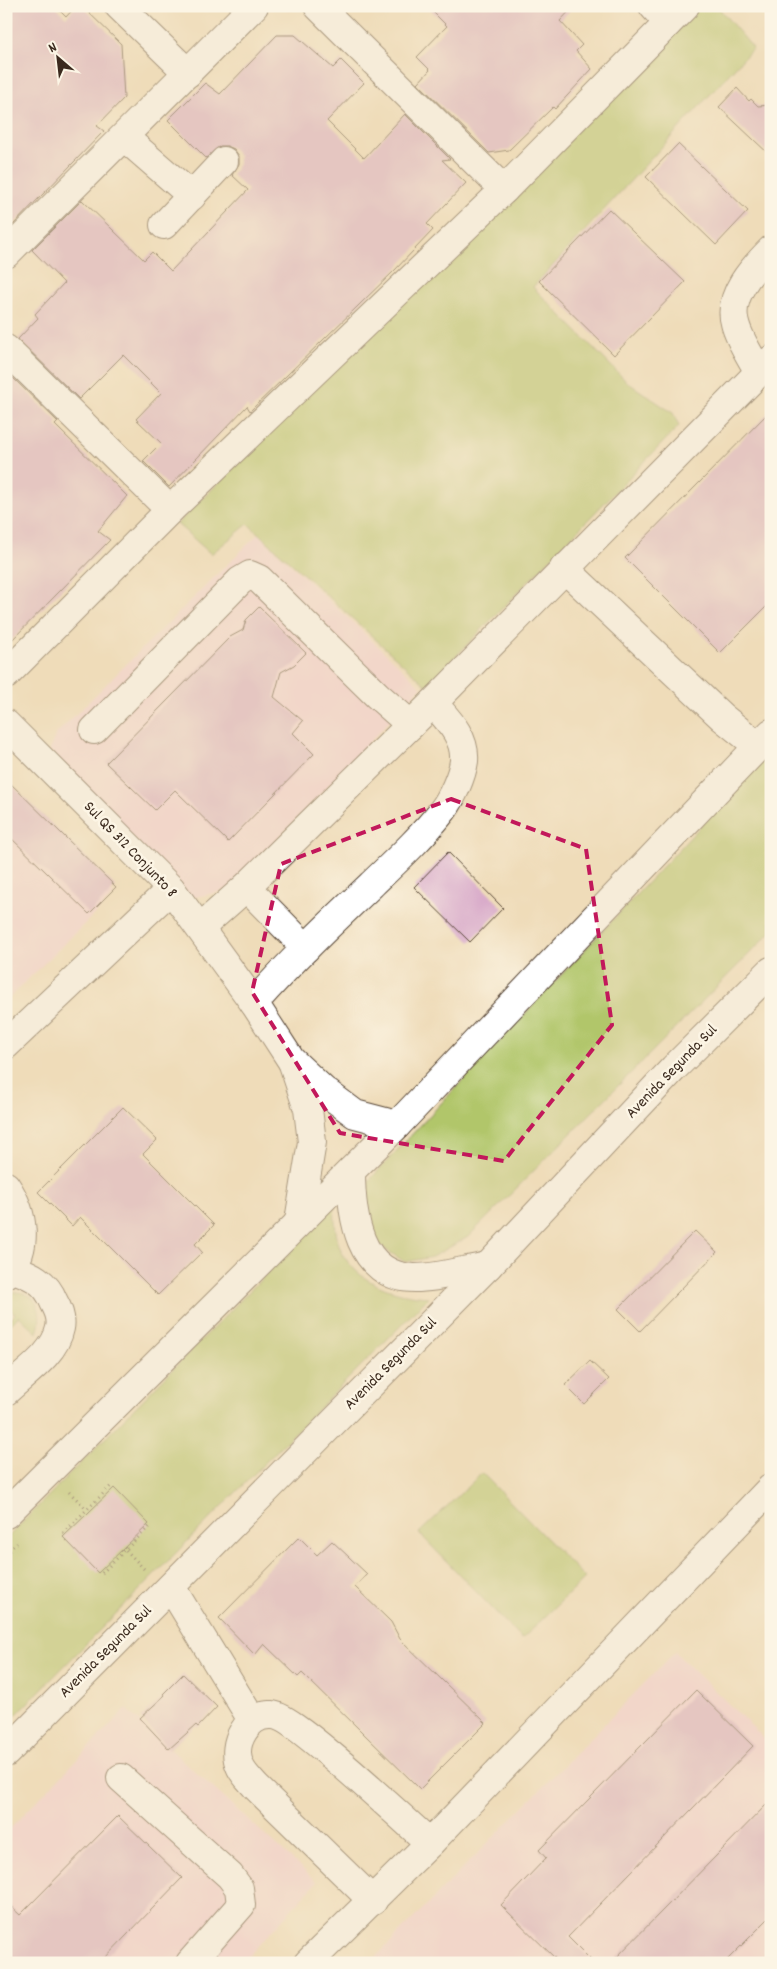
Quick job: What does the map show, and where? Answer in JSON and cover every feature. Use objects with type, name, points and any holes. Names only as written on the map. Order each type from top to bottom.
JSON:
[{"type":"street","points":[[119,6],[188,73]]},
{"type":"street","points":[[6,254],[254,6]]},
{"type":"street","points":[[318,6],[504,190]]},
{"type":"street","points":[[6,674],[170,510],[504,190],[669,12]]},
{"type":"street","points":[[124,137],[192,196]]},
{"type":"street","points":[[164,224],[224,161]]},
{"type":"street","points":[[200,928],[246,887],[411,725],[765,366],[734,323],[734,301],[744,282],[771,250]]},
{"type":"street","points":[[6,348],[170,510]]},
{"type":"street","points":[[6,1514],[397,1125],[621,892],[764,739],[722,717],[564,568]]},
{"type":"street","points":[[94,730],[240,581],[250,575],[259,579],[411,725]]},
{"type":"street","points":[[254,1003],[306,948],[398,859],[444,809],[464,763],[463,749],[452,725],[433,703]]},
{"type":"street","name":"Sul QS 312 Conjunto 8","points":[[6,724],[171,889],[254,1003],[292,1060],[323,1090],[355,1114],[397,1125]]},
{"type":"street","points":[[246,887],[306,948]]},
{"type":"street","points":[[6,1045],[171,889]]},
{"type":"street","name":"Avenida Segunda Sul","points":[[6,1753],[160,1580],[488,1266],[674,1068],[771,971]]},
{"type":"street","name":"Sul QS 312 Conjunto 8","points":[[292,1060],[308,1109],[312,1142],[299,1222]]},
{"type":"street","points":[[351,1171],[351,1204],[358,1232],[372,1257],[385,1269],[413,1278],[488,1266]]},
{"type":"street","points":[[6,1186],[15,1200],[22,1228],[20,1249],[9,1271],[32,1275],[43,1284],[56,1305],[61,1326],[54,1343],[6,1391]]},
{"type":"street","points":[[310,1962],[430,1844],[771,1488]]},
{"type":"street","points":[[160,1580],[252,1720]]},
{"type":"street","points":[[373,1901],[269,1801],[240,1766],[238,1748],[243,1730],[252,1720],[262,1715],[274,1714],[284,1718],[317,1743],[430,1844]]},
{"type":"street","points":[[121,1778],[230,1876],[239,1888],[241,1905],[190,1963]]},
{"type":"path","points":[[61,1498],[74,1484]]},
{"type":"path","points":[[62,1534],[111,1486]]},
{"type":"path","points":[[64,1488],[87,1509]]},
{"type":"path","points":[[102,1574],[150,1526]]},
{"type":"path","points":[[6,1554],[20,1540]]},
{"type":"path","points":[[126,1550],[145,1570],[160,1580]]},
{"type":"path","points":[[138,1577],[152,1563]]},
{"type":"highlighted area","points":[[451,799],[586,849],[612,1025],[504,1161],[340,1133],[252,992],[281,864]]},
{"type":"shaded area","points":[[258,534],[422,687],[229,890],[191,898],[49,750],[56,734]]},
{"type":"shaded area","points":[[6,789],[114,895],[6,1001]]},
{"type":"shaded area","points":[[675,1652],[771,1745],[771,1963],[370,1963]]},
{"type":"shaded area","points":[[126,1709],[317,1882],[242,1963],[6,1963],[6,1833]]},
{"type":"green space","points":[[700,6],[717,6],[753,48],[533,287],[627,382],[673,413],[679,426],[427,686],[248,524],[211,554],[177,524]]},
{"type":"green space","points":[[771,751],[771,932],[468,1237],[432,1257],[405,1262],[374,1242],[360,1190]]},
{"type":"green space","points":[[334,1205],[339,1246],[348,1262],[357,1272],[379,1286],[403,1294],[429,1297],[6,1725],[6,1539]]},
{"type":"green space","points":[[15,1292],[29,1296],[37,1305],[40,1319],[37,1333],[19,1316],[6,1329],[6,1323],[15,1314],[6,1305],[6,1297]]},
{"type":"green space","points":[[482,1473],[585,1578],[522,1639],[419,1533]]},
{"type":"building","points":[[6,6],[55,6],[66,17],[76,6],[82,6],[121,44],[124,98],[97,126],[104,131],[11,227],[6,221]]},
{"type":"building","points":[[427,6],[574,6],[560,21],[582,45],[576,51],[592,69],[555,109],[553,107],[509,150],[489,153],[418,83],[430,70],[417,57],[447,26]]},
{"type":"building","points":[[277,35],[295,35],[333,68],[341,60],[364,83],[327,121],[364,158],[405,114],[450,159],[442,160],[466,183],[427,224],[433,230],[395,270],[250,411],[247,406],[169,487],[143,461],[161,443],[136,419],[161,393],[123,355],[79,399],[18,339],[38,318],[35,314],[64,283],[32,250],[82,200],[144,260],[152,252],[171,271],[248,190],[232,175],[239,164],[239,156],[234,149],[220,146],[206,158],[168,120],[205,83],[220,94]]},
{"type":"building","points":[[737,88],[749,101],[751,99],[758,106],[771,105],[771,156],[719,107]]},
{"type":"building","points":[[678,144],[748,211],[716,245],[646,177]]},
{"type":"building","points":[[609,209],[685,282],[614,355],[539,281]]},
{"type":"building","points":[[6,371],[58,422],[55,425],[127,496],[98,531],[110,540],[6,646]]},
{"type":"building","points":[[771,410],[771,602],[720,653],[625,558]]},
{"type":"building","points":[[259,607],[306,653],[294,665],[281,672],[274,697],[303,721],[293,733],[314,754],[228,842],[175,790],[155,810],[106,763],[230,637],[243,630],[246,620]]},
{"type":"building","points":[[6,779],[116,887],[89,914],[6,833]]},
{"type":"building","points":[[448,852],[503,908],[470,942],[414,887]]},
{"type":"building","points":[[123,1107],[157,1140],[143,1154],[214,1225],[195,1244],[202,1252],[158,1295],[80,1217],[72,1226],[38,1192]]},
{"type":"building","points":[[695,1231],[717,1252],[640,1331],[618,1309]]},
{"type":"building","points":[[590,1361],[609,1379],[584,1404],[565,1385]]},
{"type":"building","points":[[114,1488],[149,1524],[98,1573],[63,1537]]},
{"type":"building","points":[[299,1537],[317,1555],[332,1541],[367,1574],[355,1587],[391,1622],[400,1639],[486,1723],[420,1789],[302,1673],[298,1677],[264,1644],[255,1655],[219,1618]]},
{"type":"building","points":[[183,1674],[217,1707],[198,1727],[196,1725],[169,1749],[140,1718],[165,1695],[163,1694]]},
{"type":"building","points":[[696,1690],[753,1746],[568,1937],[594,1963],[560,1963],[501,1905],[546,1858],[539,1850]]},
{"type":"building","points":[[771,1800],[771,1916],[724,1963],[611,1963]]},
{"type":"building","points":[[118,1816],[182,1878],[100,1963],[6,1963],[6,1902],[20,1915]]}]
